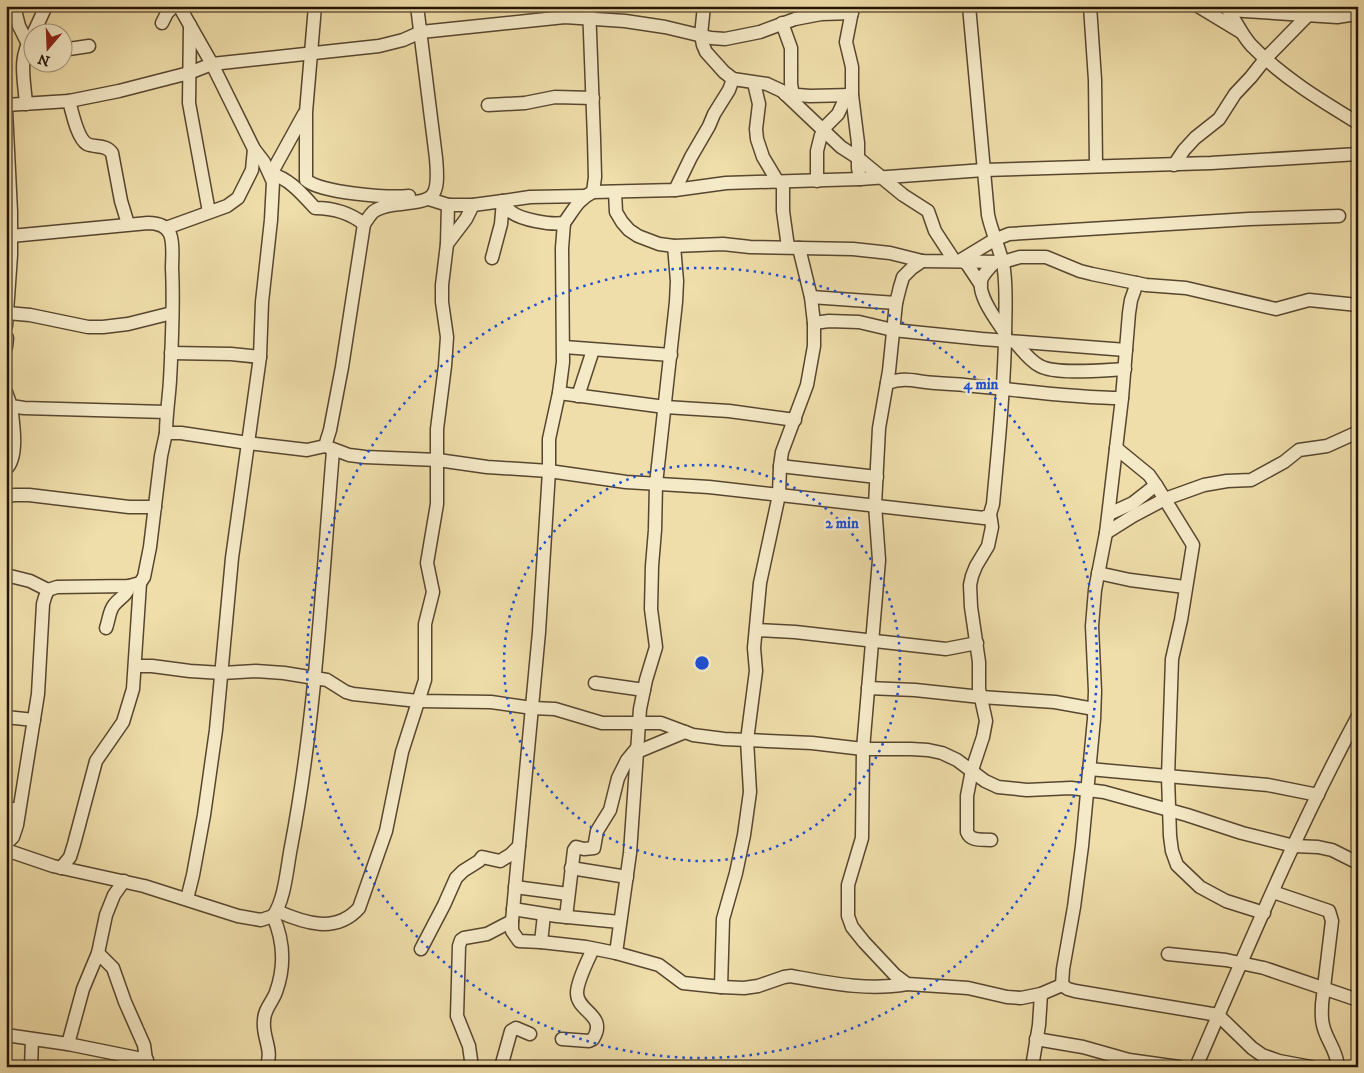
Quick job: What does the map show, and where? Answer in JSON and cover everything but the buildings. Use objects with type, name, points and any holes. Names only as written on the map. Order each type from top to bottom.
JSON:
[{"type":"street","points":[[14,6],[19,26],[22,30]]},
{"type":"street","points":[[39,22],[46,6]]},
{"type":"street","points":[[162,22],[174,6]]},
{"type":"street","points":[[179,6],[212,64],[254,149],[264,162],[273,182],[272,220],[262,302],[260,357],[228,591],[219,706],[204,815],[194,874],[187,899]]},
{"type":"street","points":[[316,6],[306,112],[306,180],[320,188],[366,195],[393,197],[433,195],[448,204],[473,205],[530,197],[675,190],[726,184],[880,178],[984,170],[1174,165],[1358,154]]},
{"type":"street","points":[[266,1067],[269,1050],[264,1019],[269,1004],[276,994],[283,956],[280,932],[275,914],[281,898],[308,742],[322,605],[330,430],[342,367],[364,224],[374,211],[388,206],[422,202],[433,195],[438,178],[417,6]]},
{"type":"street","points":[[704,6],[700,35],[706,52],[724,72],[733,79],[773,86],[789,95],[801,111],[824,129],[841,147],[858,158],[880,178],[928,211],[935,231],[957,260],[967,264],[981,284],[990,311],[1008,339],[1038,365],[1045,369],[1124,369]]},
{"type":"street","points":[[969,6],[988,215],[1005,284],[1008,339],[990,514],[992,527],[988,546],[976,566],[970,585],[971,607],[978,643],[978,678],[986,721],[983,737],[972,770],[966,802],[967,832],[972,839],[991,840]]},
{"type":"street","points":[[1090,6],[1095,80],[1096,166]]},
{"type":"street","points":[[1198,6],[1241,32]]},
{"type":"street","points":[[1206,6],[1312,11],[1337,16],[1356,15]]},
{"type":"street","points":[[1226,8],[1241,32],[1295,84],[1358,123]]},
{"type":"street","points":[[6,105],[70,100],[189,73],[212,64],[392,44],[421,32],[589,12],[718,39],[760,32],[782,23],[853,9],[846,42],[852,67],[850,95],[858,143],[860,179]]},
{"type":"street","points":[[1174,165],[1195,138],[1218,119],[1235,94],[1266,58],[1312,11]]},
{"type":"street","points":[[589,12],[595,159],[589,194],[577,204],[564,222],[562,248],[564,347],[559,392],[549,439],[549,471],[539,632],[512,931],[518,941],[541,942],[616,953],[659,965],[683,983],[721,988],[751,987],[791,976],[868,988],[907,984],[968,988],[1007,997],[1021,998],[1041,994],[1062,985]]},
{"type":"street","points":[[782,23],[790,48],[791,84],[789,95]]},
{"type":"street","points":[[190,25],[189,73],[191,112],[209,212]]},
{"type":"street","points":[[72,49],[89,46]]},
{"type":"street","points":[[23,72],[26,104]]},
{"type":"street","points":[[675,190],[691,156],[729,90],[733,79]]},
{"type":"street","points":[[721,988],[723,919],[744,835],[750,792],[747,740],[756,671],[754,648],[762,568],[779,495],[780,466],[786,439],[795,420],[810,372],[814,346],[811,297],[793,247],[783,211],[780,182],[763,157],[757,139],[756,129],[759,104],[754,83]]},
{"type":"street","points":[[789,95],[850,95]]},
{"type":"street","points":[[817,181],[817,151],[824,129],[838,114],[850,95]]},
{"type":"street","points":[[488,105],[555,97],[593,98]]},
{"type":"street","points":[[70,100],[82,140],[87,144],[108,148],[112,153],[121,201],[128,224]]},
{"type":"street","points":[[6,110],[11,236],[7,320],[30,315],[88,327],[103,327],[128,324],[172,313]]},
{"type":"street","points":[[270,174],[306,112]]},
{"type":"street","points":[[166,228],[227,206],[238,198],[252,170],[254,149]]},
{"type":"street","points":[[270,174],[281,178],[298,189],[315,208],[328,208],[356,218],[364,224]]},
{"type":"street","points":[[615,192],[616,212],[629,230],[650,241],[674,246],[723,244],[750,247],[860,250],[922,261],[999,262],[1020,257],[1046,256],[1080,271],[1146,285],[1186,288],[1276,309],[1309,300],[1358,305]]},
{"type":"street","points":[[503,202],[511,212],[526,218],[539,222],[558,224],[564,222]]},
{"type":"street","points":[[492,258],[499,236],[503,202]]},
{"type":"street","points":[[6,850],[28,859],[124,881],[261,920],[275,914],[299,921],[332,924],[352,916],[358,908],[386,831],[398,769],[425,680],[426,624],[433,592],[427,563],[435,521],[438,460],[437,429],[443,393],[446,347],[442,285],[447,244],[448,204]]},
{"type":"street","points":[[447,244],[466,219],[473,205]]},
{"type":"street","points":[[957,260],[994,240],[1017,233],[1249,219],[1339,216]]},
{"type":"street","points":[[11,236],[128,224],[158,223],[166,228],[170,235],[172,247],[172,313],[166,433],[161,456],[146,569],[135,585],[115,604],[106,628]]},
{"type":"street","points":[[616,953],[633,826],[638,723],[644,690],[656,647],[651,587],[656,484],[671,355],[677,281],[674,246]]},
{"type":"street","points":[[907,984],[895,975],[852,927],[848,916],[848,885],[862,838],[863,749],[879,560],[875,505],[879,428],[887,383],[896,303],[904,277],[922,261]]},
{"type":"street","points":[[981,284],[982,279],[999,262]]},
{"type":"street","points":[[1109,277],[1131,300]]},
{"type":"street","points":[[1062,985],[1074,907],[1090,769],[1094,709],[1092,626],[1094,590],[1109,514],[1131,300],[1137,283]]},
{"type":"street","points":[[811,297],[896,303]]},
{"type":"street","points":[[814,323],[829,321],[850,322],[893,330],[1126,350]]},
{"type":"street","points":[[6,331],[6,347]]},
{"type":"street","points":[[564,347],[671,355]]},
{"type":"street","points":[[578,396],[594,350]]},
{"type":"street","points":[[171,353],[231,354],[260,357]]},
{"type":"street","points":[[887,383],[907,379],[1085,397],[1122,398]]},
{"type":"street","points":[[6,392],[11,406],[14,445],[9,468],[6,469]]},
{"type":"street","points":[[559,392],[665,407],[729,411],[795,420]]},
{"type":"street","points":[[11,406],[37,409],[166,412]]},
{"type":"street","points":[[166,433],[181,432],[308,450],[329,448],[349,455],[365,457],[438,460],[487,467],[549,471],[626,482],[710,487],[976,518],[984,518],[990,514]]},
{"type":"street","points":[[1106,533],[1133,516],[1165,500],[1204,485],[1227,481],[1251,480],[1284,462],[1299,450],[1327,446],[1358,432]]},
{"type":"street","points":[[1116,448],[1148,475],[1156,485],[1193,545],[1181,620],[1172,659],[1168,776],[1172,851],[1177,865],[1189,878],[1208,892],[1226,901],[1264,913]]},
{"type":"street","points":[[780,466],[876,477]]},
{"type":"street","points":[[1109,514],[1133,503],[1156,485]]},
{"type":"street","points":[[6,497],[14,494],[29,495],[129,507],[155,508]]},
{"type":"street","points":[[1098,573],[1130,580],[1185,587]]},
{"type":"street","points":[[6,575],[30,581],[48,590],[62,586],[135,585]]},
{"type":"street","points":[[61,868],[70,857],[96,761],[117,732],[133,689],[135,666],[135,585]]},
{"type":"street","points":[[6,844],[13,837],[13,809],[34,720],[40,668],[43,604],[48,590]]},
{"type":"street","points":[[756,630],[795,632],[946,650],[978,643]]},
{"type":"street","points":[[135,666],[222,673],[269,672],[314,677],[327,680],[346,692],[353,694],[418,701],[491,702],[532,708],[555,709],[602,722],[661,723],[700,736],[812,743],[863,749],[928,750],[942,753],[957,760],[985,781],[1005,788],[1088,790],[1121,796],[1242,833],[1294,846],[1318,847],[1332,850],[1358,863]]},
{"type":"street","points":[[595,683],[644,690]]},
{"type":"street","points":[[868,688],[915,690],[1055,702],[1094,709]]},
{"type":"street","points":[[1196,1067],[1294,846],[1358,716]]},
{"type":"street","points":[[6,717],[34,720]]},
{"type":"street","points":[[566,917],[573,853],[576,847],[584,849],[594,848],[597,831],[610,810],[618,778],[627,760],[637,750],[685,732]]},
{"type":"street","points":[[1090,769],[1268,785],[1318,795]]},
{"type":"street","points":[[422,950],[456,878],[482,857],[500,861],[519,846]]},
{"type":"street","points":[[571,868],[627,877]]},
{"type":"street","points":[[68,1044],[84,988],[98,953],[106,915],[114,895],[124,881]]},
{"type":"street","points":[[515,887],[568,894]]},
{"type":"street","points":[[1273,892],[1329,911],[1332,921],[1322,1004],[1323,1025],[1338,1058],[1338,1067]]},
{"type":"street","points":[[472,1067],[469,1046],[457,1016],[459,946],[461,940],[487,934],[512,915],[544,915],[620,922]]},
{"type":"street","points":[[541,942],[544,915]]},
{"type":"street","points":[[562,1039],[589,1041],[594,1039],[596,1035],[596,1022],[593,1016],[581,1005],[577,992],[593,949]]},
{"type":"street","points":[[6,1035],[68,1044],[147,1063],[144,1045],[124,1002],[113,968],[98,953]]},
{"type":"street","points":[[1168,954],[1242,963],[1264,968],[1358,1000]]},
{"type":"street","points":[[1062,985],[1068,989],[1091,994],[1218,1015],[1252,1048],[1262,1055],[1311,1067]]},
{"type":"street","points":[[1032,1067],[1041,994]]},
{"type":"street","points":[[501,1067],[511,1031],[516,1028],[530,1034]]},
{"type":"street","points":[[31,1067],[32,1039]]},
{"type":"street","points":[[1036,1039],[1083,1047],[1129,1060],[1179,1067]]}]
